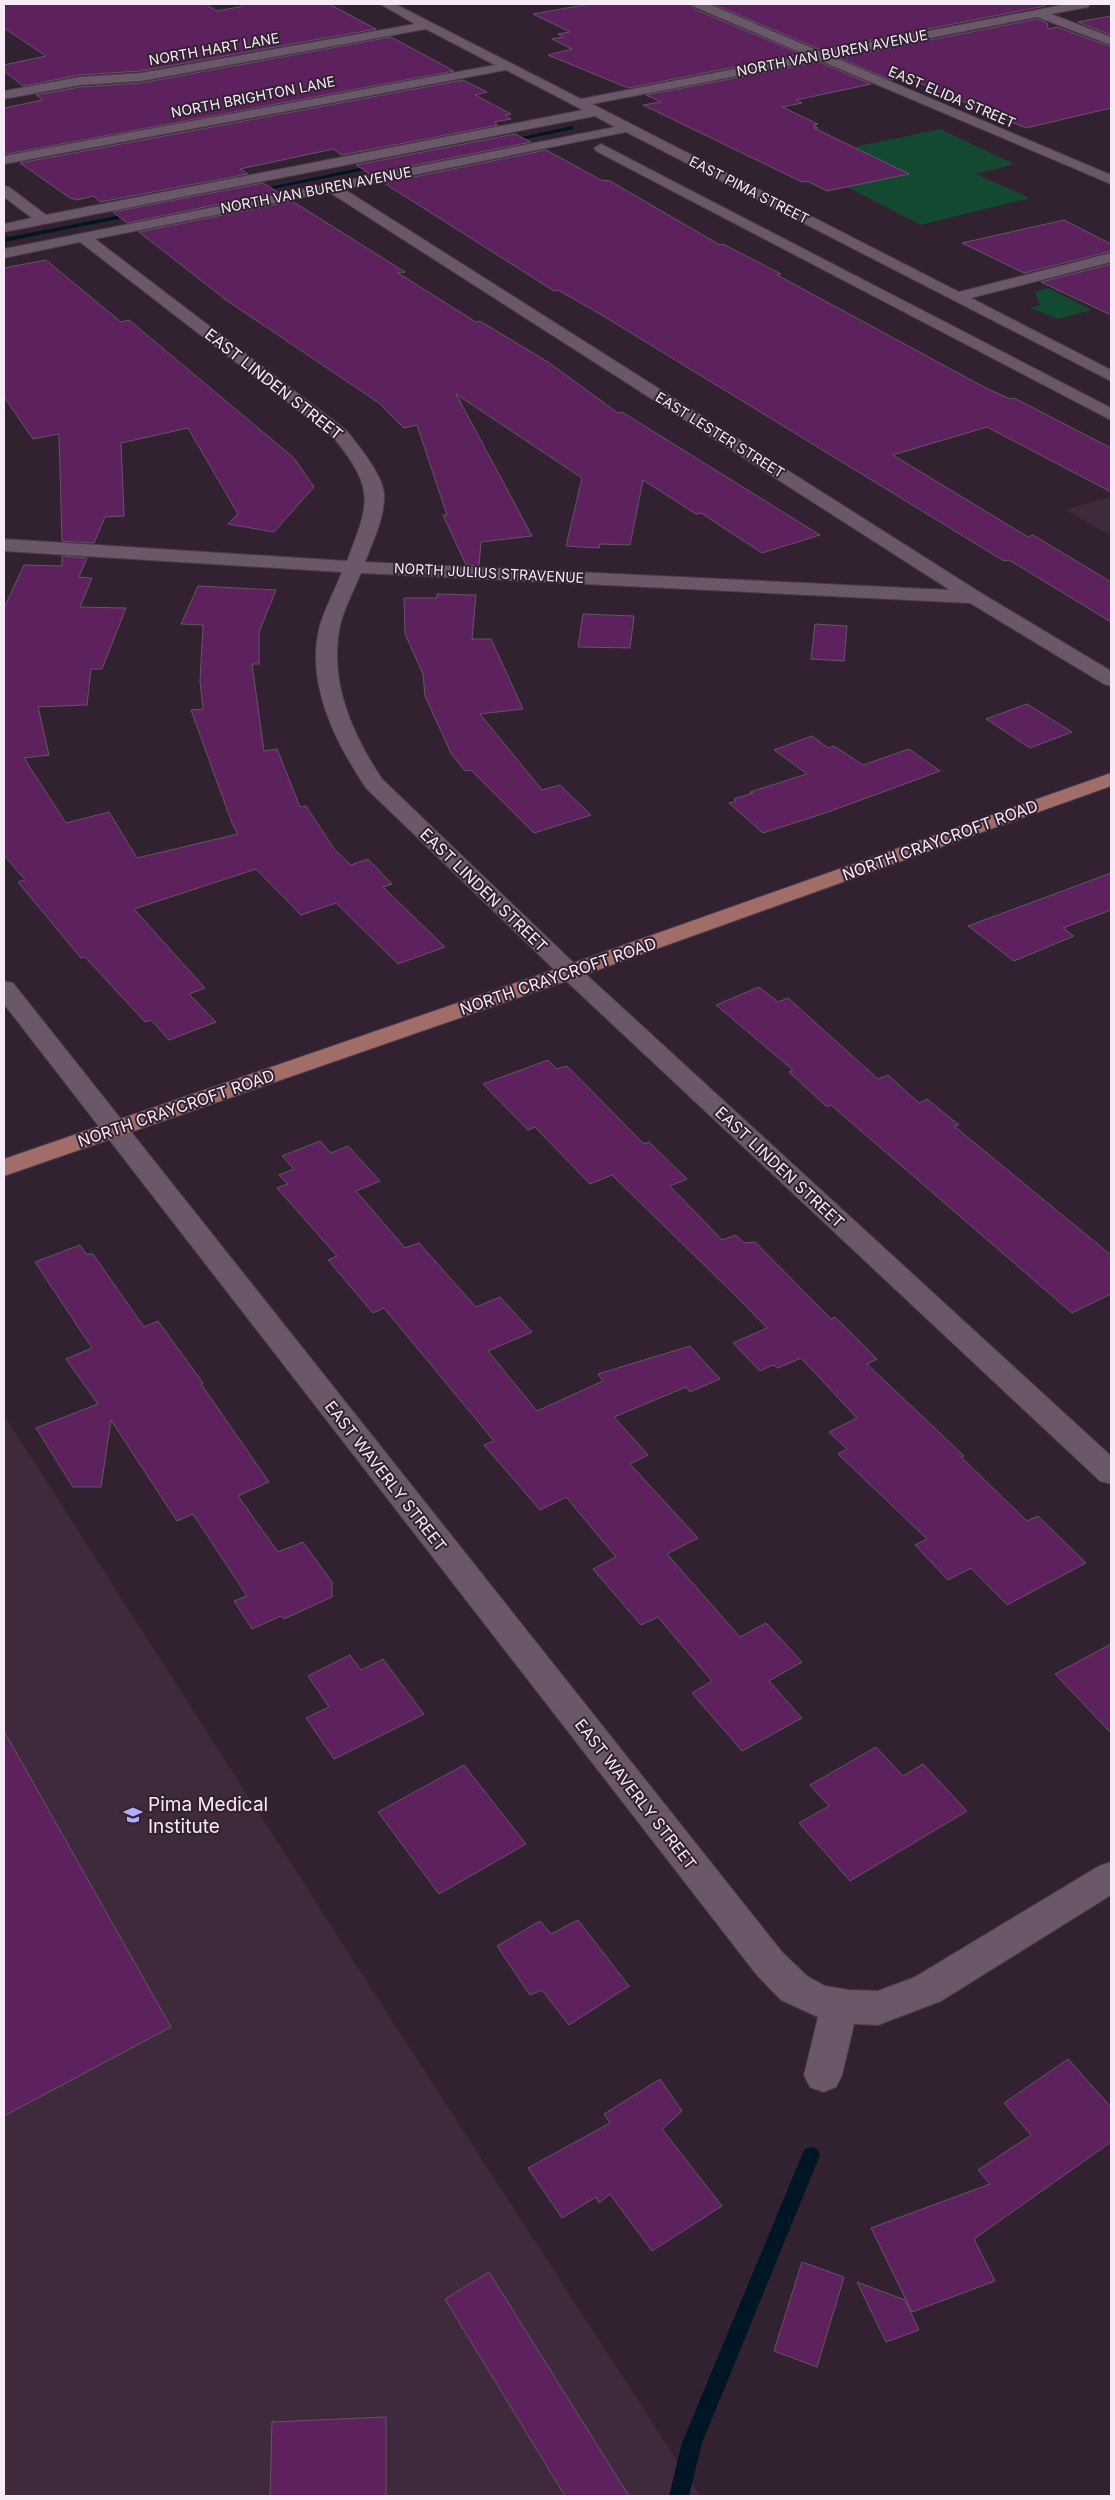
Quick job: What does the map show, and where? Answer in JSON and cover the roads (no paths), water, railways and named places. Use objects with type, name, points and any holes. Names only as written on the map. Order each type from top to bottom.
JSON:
[{"type":"main road","name":"NORTH CRAYCROFT ROAD","points":[[4,1168],[570,972],[1111,779]]},
{"type":"street","name":"EAST PIMA STREET","points":[[386,4],[1111,376]]},
{"type":"street","name":"EAST ELIDA STREET","points":[[699,4],[1111,180]]},
{"type":"street","points":[[1014,4],[1111,41]]},
{"type":"street","name":"NORTH VAN BUREN AVENUE","points":[[579,103],[1084,4]]},
{"type":"street","name":"NORTH HART LANE","points":[[4,95],[80,81],[142,77],[428,25]]},
{"type":"street","name":"NORTH BRIGHTON LANE","points":[[4,160],[508,66]]},
{"type":"street","name":"NORTH VAN BUREN AVENUE","points":[[4,228],[596,112]]},
{"type":"street","name":"NORTH VAN BUREN AVENUE","points":[[4,253],[628,128]]},
{"type":"street","name":"EAST PIMA STREET","points":[[601,148],[1111,415]]},
{"type":"street","points":[[620,158],[667,148]]},
{"type":"street","name":"EAST LESTER STREET","points":[[330,187],[974,597],[1111,680]]},
{"type":"street","points":[[4,190],[43,220]]},
{"type":"street","name":"EAST LINDEN STREET","points":[[82,237],[319,416],[350,446],[360,459],[375,492],[374,506],[368,531],[352,566],[329,629],[327,653],[328,679],[336,712],[354,752],[374,782],[406,816],[570,972],[1111,1473]]},
{"type":"street","points":[[956,297],[1111,257]]},
{"type":"street","name":"NORTH JULIUS STRAVENUE","points":[[4,545],[352,566],[974,597]]},
{"type":"street","name":"EAST WAVERLY STREET","points":[[4,988],[113,1130],[769,1963],[794,1988],[819,2001],[878,2008],[928,1989],[1111,1876]]},
{"type":"street","points":[[823,2076],[840,2005]]},
{"type":"waterway","points":[[506,141],[572,128]]},
{"type":"waterway","points":[[253,191],[378,166]]},
{"type":"waterway","points":[[4,240],[136,214]]},
{"type":"waterway","points":[[679,2496],[692,2443],[811,2155]]},
{"type":"place","name":"Pima Medical Institute","points":[[133,1815]]}]
